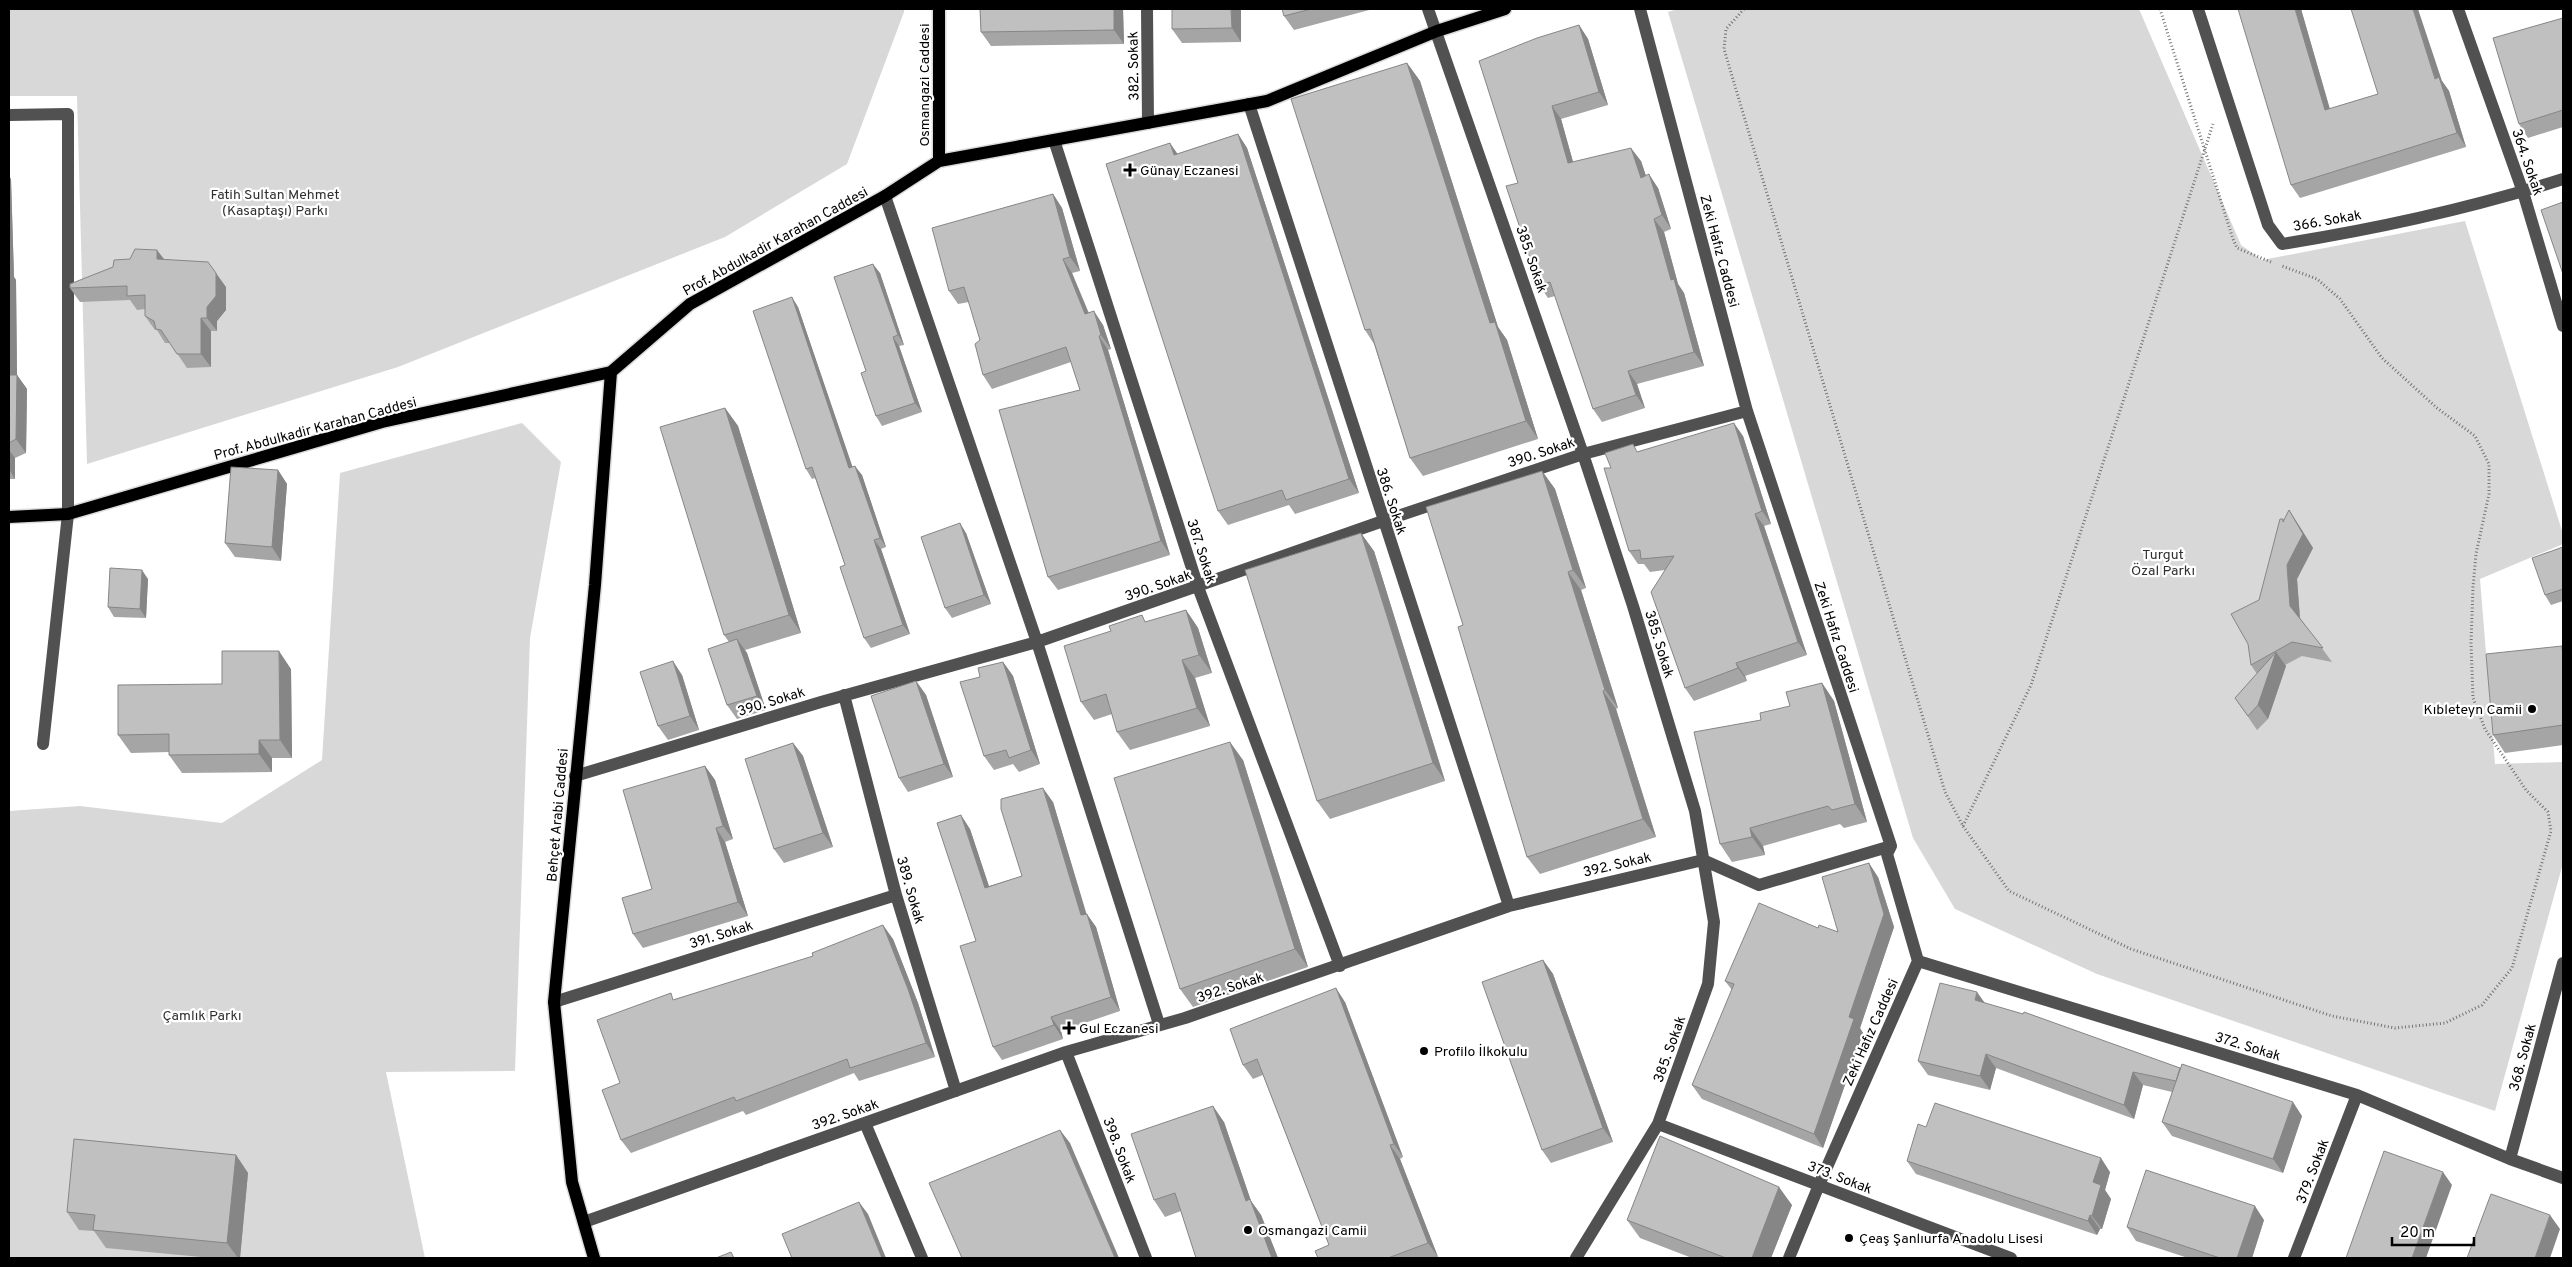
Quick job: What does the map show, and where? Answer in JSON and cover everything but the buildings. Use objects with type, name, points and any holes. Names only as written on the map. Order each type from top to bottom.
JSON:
[{"type":"main road","name":"Osmangazi Caddesi","points":[[940,9],[940,161]]},
{"type":"main road","name":"Prof. Abdulkadir Karahan Caddesi","points":[[9,517],[68,514],[382,422],[611,372],[690,304],[885,196],[940,161],[1267,101],[1437,31],[1505,9]]},
{"type":"main road","name":"Behçet Arabi Caddesi","points":[[594,1258],[572,1182],[554,1002],[595,585],[611,372]]},
{"type":"street","name":"382. Sokak","points":[[1147,9],[1148,123]]},
{"type":"street","name":"385. Sokak","points":[[1428,9],[1583,454],[1633,606],[1695,811],[1714,922],[1708,984],[1658,1124],[1576,1258]]},
{"type":"street","name":"Zeki Hafız Caddesi","points":[[1640,9],[1747,411],[1891,846],[1887,854],[1918,961],[1818,1185],[1789,1258]]},
{"type":"street","name":"366. Sokak","points":[[2198,9],[2268,225],[2282,244],[2341,235],[2523,192],[2563,179]]},
{"type":"street","name":"364. Sokak","points":[[2458,9],[2523,192],[2563,326]]},
{"type":"street","name":"386. Sokak","points":[[1249,104],[1509,906]]},
{"type":"street","points":[[9,115],[68,114],[68,514],[43,744]]},
{"type":"street","name":"387. Sokak","points":[[1054,140],[1198,587],[1340,966]]},
{"type":"street","points":[[885,196],[1037,642],[1159,1024]]},
{"type":"street","name":"390. Sokak","points":[[575,776],[844,695],[1037,642],[1383,521],[1583,454],[1747,411]]},
{"type":"street","name":"389. Sokak","points":[[844,695],[896,894],[956,1091]]},
{"type":"street","points":[[1703,860],[1759,884],[1891,846]]},
{"type":"street","name":"392. Sokak","points":[[584,1222],[1066,1052],[1340,966],[1509,906],[1703,860]]},
{"type":"street","name":"391. Sokak","points":[[554,1002],[896,894]]},
{"type":"street","name":"372. Sokak","points":[[1918,961],[2357,1095],[2510,1159],[2563,1178]]},
{"type":"street","name":"368. Sokak","points":[[2510,1159],[2563,963]]},
{"type":"street","name":"398. Sokak","points":[[1066,1052],[1146,1258]]},
{"type":"street","name":"379. Sokak","points":[[2294,1258],[2357,1095]]},
{"type":"street","points":[[865,1123],[922,1258]]},
{"type":"street","name":"373. Sokak","points":[[1658,1124],[2011,1258]]},
{"type":"path","points":[[1744,9],[1726,29],[1724,49],[1945,792],[1963,826],[2009,891],[2131,949],[2332,1016],[2395,1028],[2445,1023],[2482,1005],[2512,968],[2551,831],[2548,812],[2526,790],[2485,729],[2473,698],[2471,643],[2473,586],[2476,554],[2489,494],[2489,464],[2475,436],[2437,408],[2382,358],[2340,299],[2317,278],[2259,258],[2237,248],[2160,9]]},
{"type":"path","points":[[1963,826],[2031,685],[2224,90]]},
{"type":"green space","name":"Fatih Sultan Mehmet (Kasaptaşı) Parkı","points":[[9,9],[904,9],[904,12],[847,164],[725,237],[398,367],[87,464],[77,96],[9,96]]},
{"type":"green space","name":"Turgut Özal Parkı","points":[[1678,9],[2139,9],[2241,245],[2262,260],[2465,221],[2563,534],[2563,544],[2480,579],[2495,764],[2563,762],[2563,863],[2495,1111],[2097,974],[1955,909],[1913,838],[1668,12]]},
{"type":"green space","name":"Çamlık Parkı","points":[[522,423],[561,462],[530,638],[515,1071],[386,1072],[425,1258],[9,1258],[9,811],[80,806],[222,823],[322,760],[340,473]]},
{"type":"place","name":"Günay Eczanesi","points":[[1130,170]]},
{"type":"place","name":"Kıbleteyn Camii","points":[[2532,709]]},
{"type":"place","name":"Gul Eczanesi","points":[[1069,1028]]},
{"type":"place","name":"Profilo İlkokulu","points":[[1424,1051]]},
{"type":"place","name":"Osmangazi Camii","points":[[1248,1230]]},
{"type":"place","name":"Çeaş Şanlıurfa Anadolu Lisesi","points":[[1849,1238]]}]
